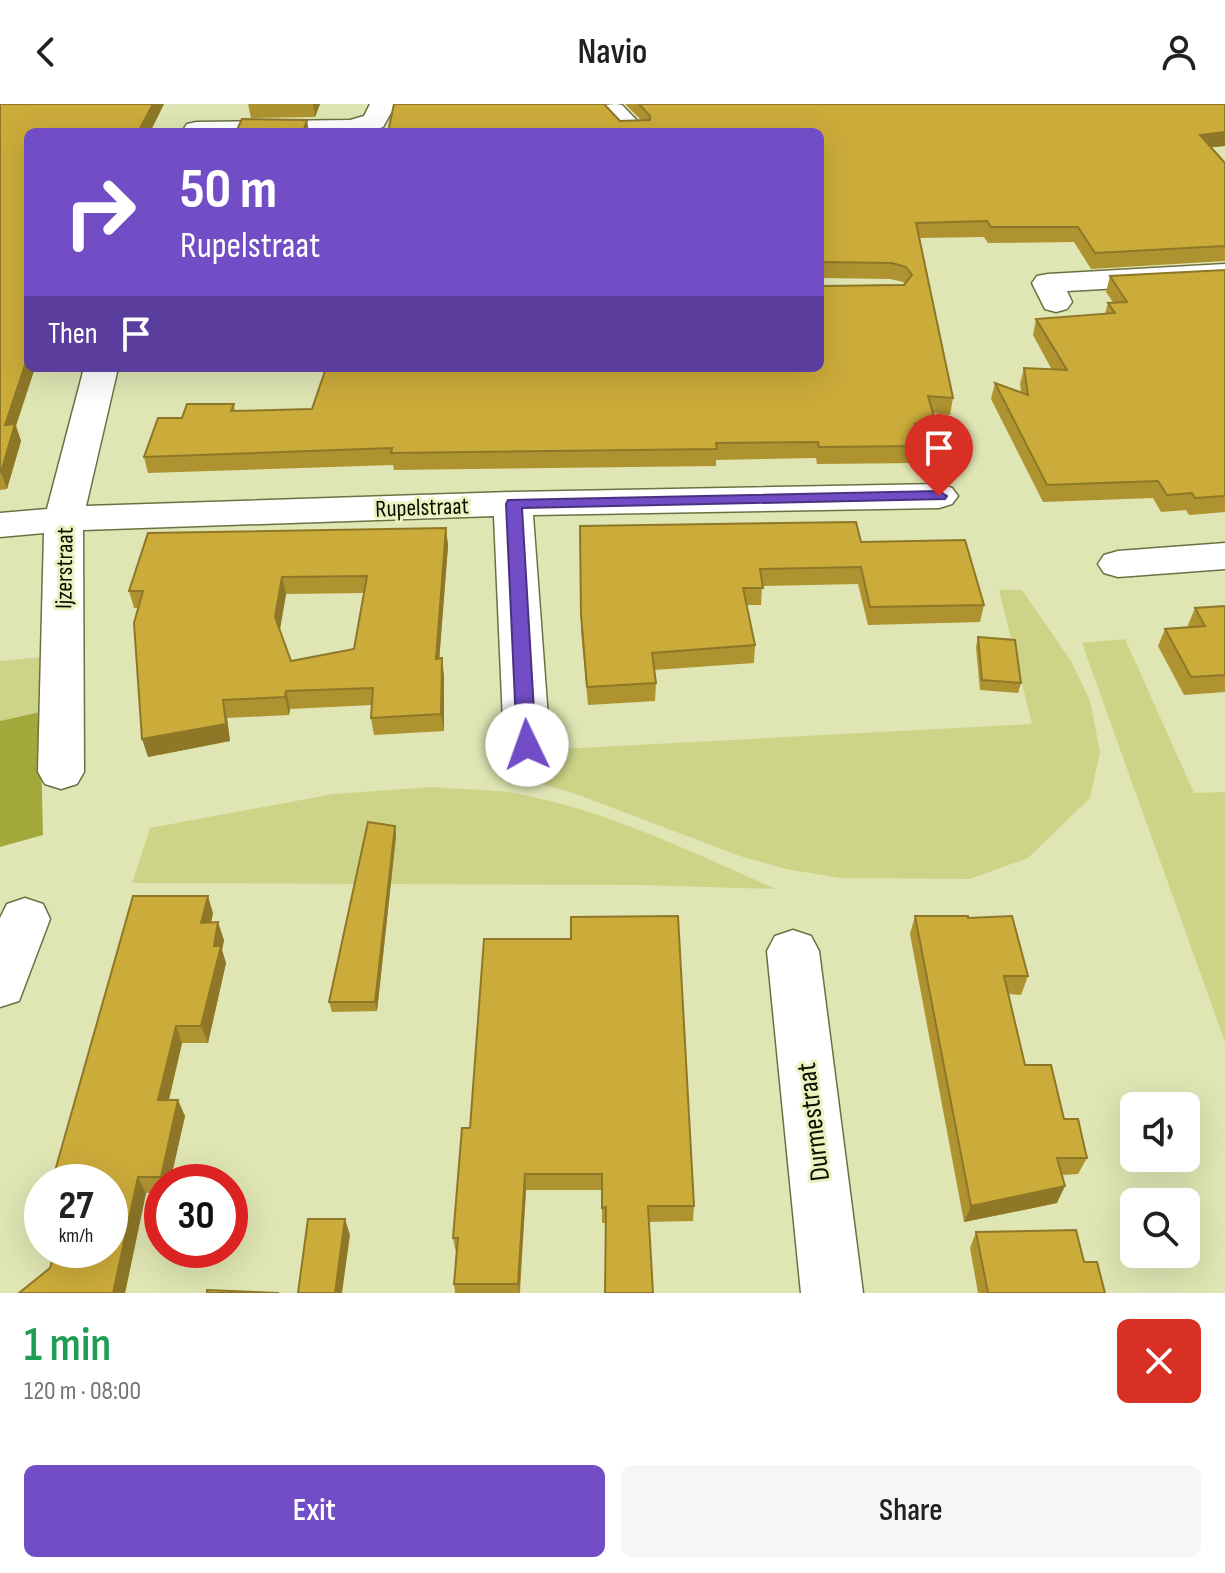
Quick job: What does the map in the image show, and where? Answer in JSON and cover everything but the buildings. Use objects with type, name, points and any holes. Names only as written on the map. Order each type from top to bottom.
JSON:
[{"type":"street","points":[[197,128],[209,104]]},
{"type":"street","points":[[352,128],[374,121],[383,104]]},
{"type":"street","points":[[613,111],[631,128]]},
{"type":"street","points":[[1056,302],[1048,283],[1225,273]]},
{"type":"street","name":"Ijzerstraat","points":[[61,772],[64,519],[100,372]]},
{"type":"street","name":"Rupelstraat","points":[[0,525],[64,519],[513,504],[939,496]]},
{"type":"street","points":[[513,504],[527,745]]},
{"type":"street","points":[[1118,564],[1225,556]]},
{"type":"street","points":[[0,985],[25,919]]},
{"type":"street","name":"Durmestraat","points":[[793,951],[832,1293]]},
{"type":"green space","points":[[999,590],[1022,590],[1071,661],[1090,701],[1100,752],[1090,798],[1028,858],[970,879],[840,878],[786,869],[740,856],[576,794],[538,783],[542,750],[1032,724]]},
{"type":"green space","points":[[1125,639],[1194,793],[1225,792],[1225,1042],[1082,643]]},
{"type":"green space","points":[[41,657],[40,712],[0,721],[0,661]]},
{"type":"green space","points":[[40,712],[43,835],[0,847],[0,721]]},
{"type":"green space","points":[[432,787],[506,792],[576,808],[644,832],[776,889],[642,885],[132,883],[150,828],[333,794]]},
{"type":"route","points":[[527,745],[513,504],[939,496]]}]
